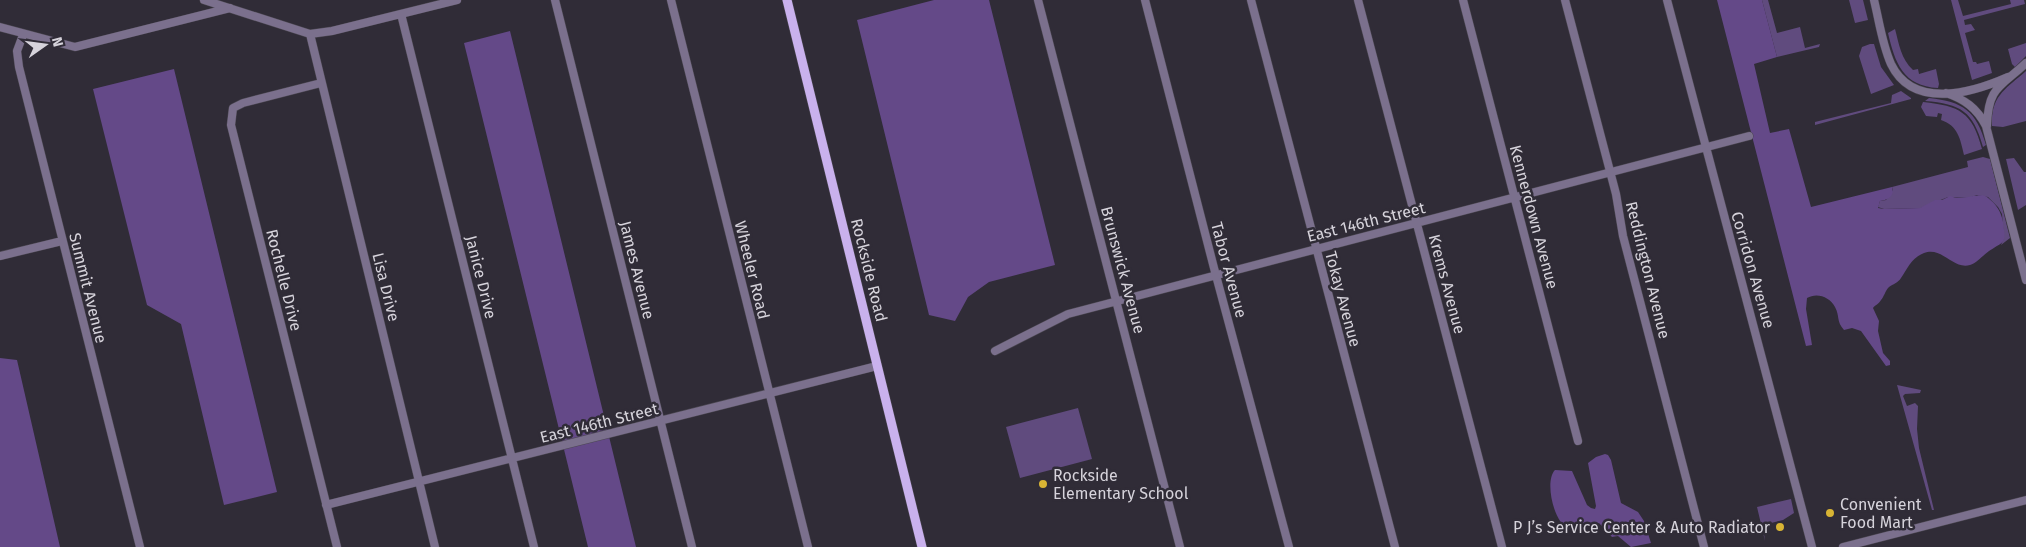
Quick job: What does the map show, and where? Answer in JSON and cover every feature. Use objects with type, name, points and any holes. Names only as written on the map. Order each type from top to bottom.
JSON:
[{"type":"main road","name":"Rockside Road","points":[[788,0],[922,547]]},
{"type":"street","points":[[204,0],[310,34],[332,31],[401,14],[438,2],[458,0]]},
{"type":"street","name":"James Avenue","points":[[554,0],[692,547]]},
{"type":"street","name":"Wheeler Road","points":[[671,0],[808,547]]},
{"type":"street","name":"Brunswick Avenue","points":[[1038,0],[1180,547]]},
{"type":"street","name":"Tabor Avenue","points":[[1145,0],[1216,276],[1289,547]]},
{"type":"street","name":"Tokay Avenue","points":[[1251,0],[1395,547]]},
{"type":"street","name":"Krems Avenue","points":[[1358,0],[1502,547]]},
{"type":"street","name":"Kennerdown Avenue","points":[[1463,0],[1578,441]]},
{"type":"street","name":"Reddington Avenue","points":[[1565,0],[1610,173],[1622,231],[1704,547]]},
{"type":"street","name":"Corridon Avenue","points":[[1667,0],[1812,547]]},
{"type":"street","points":[[1874,0],[1890,61],[1896,73],[1905,82],[1929,92],[1946,93],[1974,90],[2008,77]]},
{"type":"street","points":[[0,28],[75,47],[231,8]]},
{"type":"street","name":"Janice Drive","points":[[401,14],[534,547]]},
{"type":"street","name":"Summit Avenue","points":[[23,34],[17,51],[19,68],[140,547]]},
{"type":"street","name":"Lisa Drive","points":[[310,34],[436,547]]},
{"type":"street","points":[[2026,63],[1998,87],[1990,99],[1987,109],[1987,128],[2026,280]]},
{"type":"street","name":"Rochelle Drive","points":[[321,84],[243,103],[233,108],[231,125],[337,547]]},
{"type":"street","points":[[1946,93],[1969,104],[1978,113],[1987,128]]},
{"type":"street","name":"East 146th Street","points":[[995,350],[1068,314],[1749,136]]},
{"type":"street","points":[[0,256],[62,240]]},
{"type":"street","name":"East 146th Street","points":[[326,505],[877,366]]},
{"type":"street","points":[[1843,547],[2026,500]]},
{"type":"shaded area","points":[[934,0],[989,0],[1055,265],[989,282],[968,297],[955,321],[929,315],[857,20]]},
{"type":"shaded area","points":[[1717,0],[1762,0],[1777,57],[1754,64],[1770,133],[1789,129],[1811,207],[1892,187],[1892,195],[1886,200],[1880,201],[1878,208],[1920,208],[1935,200],[1942,200],[1950,196],[1960,198],[1984,195],[1999,211],[2003,222],[2004,241],[2002,243],[1975,263],[1964,266],[1936,253],[1930,252],[1920,255],[1910,264],[1900,280],[1886,290],[1883,297],[1873,308],[1879,321],[1878,331],[1883,353],[1890,361],[1890,365],[1886,366],[1861,331],[1852,328],[1844,330],[1833,303],[1823,296],[1815,295],[1807,298],[1806,309],[1812,345],[1806,346]]},
{"type":"shaded area","points":[[1762,0],[1768,0],[1777,33],[1800,27],[1805,48],[1820,44],[1819,47],[1777,57]]},
{"type":"shaded area","points":[[1849,0],[1863,0],[1868,20],[1855,23]]},
{"type":"shaded area","points":[[1951,0],[1958,0],[1963,16],[2011,4],[2010,0],[2024,0],[2025,4],[1964,20],[1965,25],[1971,24],[1975,30],[1965,33],[1973,62],[1977,64],[1989,61],[1992,73],[1972,80]]},
{"type":"shaded area","points":[[1895,29],[1901,51],[1909,66],[1913,70],[1918,69],[1919,74],[1936,69],[1938,88],[1916,83],[1902,71],[1894,54],[1888,33]]},
{"type":"shaded area","points":[[510,31],[636,547],[588,547],[464,43]]},
{"type":"shaded area","points":[[2026,43],[2026,56],[2015,67],[2012,64],[2008,49]]},
{"type":"shaded area","points":[[1874,44],[1881,67],[1894,85],[1871,94],[1859,56],[1862,47]]},
{"type":"shaded area","points":[[174,69],[277,492],[224,505],[181,324],[147,305],[93,89]]},
{"type":"shaded area","points":[[2026,71],[2026,121],[2003,127],[1992,126],[1992,116],[1997,100],[2006,88]]},
{"type":"shaded area","points":[[1901,91],[1911,99],[1815,125],[1815,122],[1891,103],[1892,95]]},
{"type":"shaded area","points":[[1929,98],[1951,102],[1966,110],[1978,123],[1986,145],[1983,147],[1975,125],[1964,112],[1948,104],[1925,101]]},
{"type":"shaded area","points":[[1923,102],[1946,106],[1963,113],[1974,127],[1982,149],[1964,155],[1955,129],[1941,120],[1942,114],[1938,113],[1937,117],[1926,116],[1921,107]]},
{"type":"shaded area","points":[[1983,157],[1990,159],[2010,238],[2001,245],[2004,238],[2002,214],[1988,197],[1977,195],[1969,198],[1948,197],[1921,208],[1884,209],[1878,207],[1880,201],[1886,200],[1893,190],[1892,187],[1968,167],[1967,161]]},
{"type":"shaded area","points":[[2014,158],[2024,172],[2026,172],[2026,205],[2018,210],[2006,159]]},
{"type":"shaded area","points":[[0,358],[17,360],[60,547],[0,547]]},
{"type":"shaded area","points":[[1897,385],[1921,390],[1920,393],[1905,394],[1903,396],[1907,406],[1915,403],[1918,406],[1917,429],[1919,448],[1934,510],[1932,510]]},
{"type":"shaded area","points":[[1078,408],[1092,459],[1020,478],[1006,427]]},
{"type":"shaded area","points":[[1605,454],[1611,460],[1621,503],[1638,512],[1644,521],[1651,543],[1631,547],[1618,536],[1612,537],[1599,523],[1573,530],[1569,529],[1559,519],[1552,502],[1550,483],[1555,470],[1572,471],[1587,505],[1595,509],[1588,463],[1596,457]]},
{"type":"shaded area","points":[[1791,499],[1794,513],[1783,520],[1763,525],[1765,541],[1757,507]]},
{"type":"place","name":"Rockside Elementary School","points":[[1043,484]]},
{"type":"place","name":"Convenient Food Mart","points":[[1830,513]]},
{"type":"place","name":"P J’s Service Center & Auto Radiator","points":[[1780,527]]}]
